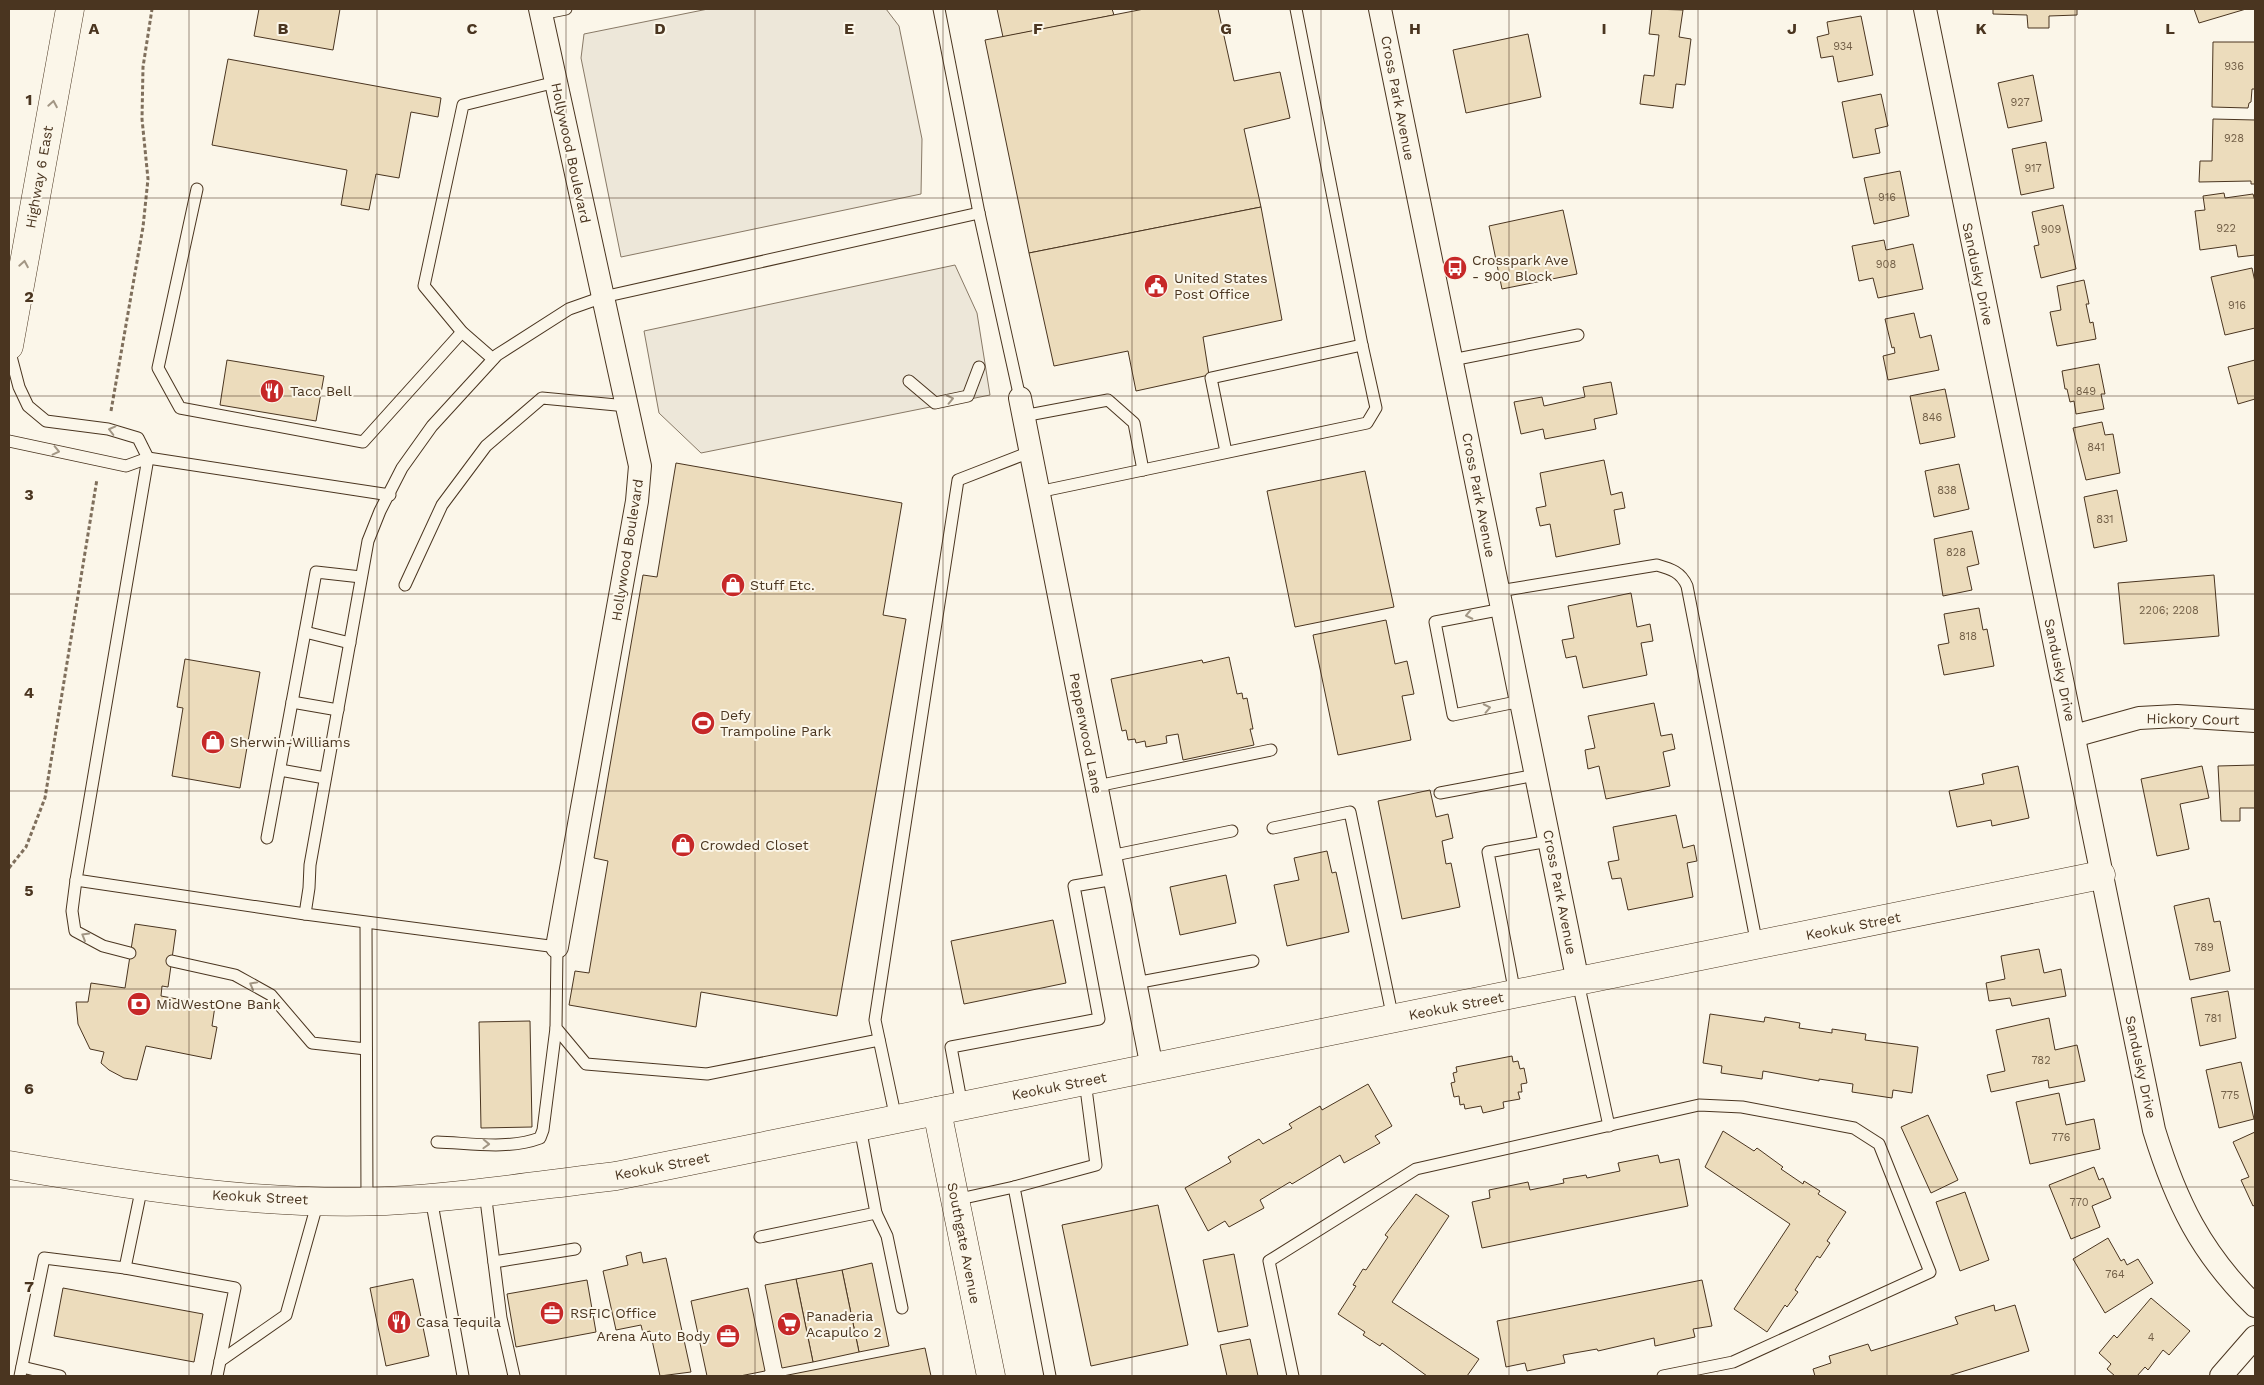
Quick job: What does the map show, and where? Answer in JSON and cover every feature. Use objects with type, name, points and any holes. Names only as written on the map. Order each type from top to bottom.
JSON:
[{"type":"street","name":"Highway 6 East","points":[[9,348],[70,9]]},
{"type":"street","name":"Cross Park Avenue","points":[[1380,9],[1578,982]]},
{"type":"street","name":"Sandusky Drive","points":[[1925,9],[2154,1130],[2169,1179],[2188,1218],[2211,1256],[2238,1290],[2255,1306]]},
{"type":"street","name":"Hollywood Boulevard","points":[[540,11],[640,466],[637,501],[557,947]]},
{"type":"street","name":"Pepperwood Lane","points":[[1021,407],[1152,1068]]},
{"type":"street","name":"Hickory Court","points":[[2074,736],[2139,718],[2177,716],[2255,721]]},
{"type":"street","name":"Keokuk Street","points":[[9,1165],[142,1186],[243,1198],[318,1200],[431,1198],[616,1176],[2101,876]]},
{"type":"street","name":"Southgate Avenue","points":[[949,1108],[956,1200],[991,1376]]},
{"type":"street","points":[[2221,1376],[2255,1336]]},
{"type":"lane","points":[[540,11],[566,9]]},
{"type":"lane","points":[[939,9],[979,213],[1021,407],[1108,400],[1134,424],[1143,470]]},
{"type":"lane","points":[[1038,492],[1367,422],[1376,408],[1296,9]]},
{"type":"lane","points":[[493,359],[462,332],[424,286],[463,105],[556,82]]},
{"type":"lane","points":[[197,189],[158,368],[180,408],[363,442],[462,332]]},
{"type":"lane","points":[[305,914],[310,865],[368,541],[380,511],[390,495],[402,468],[432,426],[493,359],[569,309],[603,297],[979,213]]},
{"type":"lane","points":[[1452,360],[1578,335]]},
{"type":"lane","points":[[1226,452],[1211,378],[1362,345]]},
{"type":"lane","points":[[9,348],[19,387],[28,406],[46,421],[108,429],[138,438],[148,458],[72,911],[75,931],[103,946],[130,953]]},
{"type":"lane","points":[[909,381],[935,403],[968,396],[979,367]]},
{"type":"lane","points":[[405,584],[442,505],[486,446],[542,398],[627,406]]},
{"type":"lane","points":[[9,441],[126,466],[148,458],[390,495]]},
{"type":"lane","points":[[896,1119],[875,1020],[958,480],[1030,452]]},
{"type":"lane","points":[[1521,701],[1453,715],[1434,622],[1501,600],[1657,566],[1672,569],[1683,577],[1689,596],[1756,945]]},
{"type":"lane","points":[[267,838],[316,572],[362,578]]},
{"type":"lane","points":[[305,632],[350,643]]},
{"type":"lane","points":[[292,702],[338,710]]},
{"type":"lane","points":[[1097,786],[1271,750]]},
{"type":"lane","points":[[280,770],[325,778]]},
{"type":"lane","points":[[1440,793],[1536,775]]},
{"type":"lane","points":[[1273,828],[1350,812],[1393,1019]]},
{"type":"lane","points":[[1110,856],[1232,831]]},
{"type":"lane","points":[[1515,994],[1488,852],[1549,841]]},
{"type":"lane","points":[[949,1108],[951,1047],[1099,1019],[1074,886],[1114,879]]},
{"type":"lane","points":[[76,880],[366,923],[557,947],[556,1028],[544,1130],[540,1138],[527,1143],[512,1144],[437,1142]]},
{"type":"lane","points":[[366,923],[367,1200]]},
{"type":"lane","points":[[172,961],[235,975],[271,996],[312,1043],[366,1049]]},
{"type":"lane","points":[[1136,983],[1253,961]]},
{"type":"lane","points":[[1578,982],[1609,1126]]},
{"type":"lane","points":[[556,1028],[586,1064],[707,1074],[879,1040]]},
{"type":"lane","points":[[956,1200],[1014,1188],[1096,1165],[1085,1081]]},
{"type":"lane","points":[[1294,1376],[1269,1261],[1416,1169],[1699,1105],[1742,1107],[1854,1128],[1879,1144],[1930,1272],[1733,1362],[1663,1376]]},
{"type":"lane","points":[[860,1126],[876,1212],[888,1236],[902,1308]]},
{"type":"lane","points":[[125,1268],[142,1186]]},
{"type":"lane","points":[[1014,1188],[1050,1376]]},
{"type":"lane","points":[[485,1192],[501,1318],[514,1376]]},
{"type":"lane","points":[[431,1198],[463,1376]]},
{"type":"lane","points":[[220,1361],[286,1315],[318,1200]]},
{"type":"lane","points":[[760,1237],[876,1212]]},
{"type":"lane","points":[[494,1262],[575,1249]]},
{"type":"lane","points":[[60,1376],[21,1371],[44,1258],[125,1268],[235,1288],[217,1376]]},
{"type":"shaded area","points":[[708,9],[886,9],[899,26],[922,139],[921,194],[621,257],[581,58],[584,34]]},
{"type":"shaded area","points":[[955,265],[977,313],[990,395],[701,453],[659,413],[644,331]]},
{"type":"building","points":[[259,9],[340,9],[333,50],[254,36]]},
{"type":"building","points":[[997,9],[1112,9],[1114,15],[1003,37]]},
{"type":"building","points":[[1144,9],[1218,9],[1234,81],[1280,72],[1290,118],[1244,129],[1261,207],[1029,253],[985,40]]},
{"type":"building","points":[[1652,9],[1683,10],[1679,37],[1691,39],[1685,85],[1676,84],[1673,108],[1640,104],[1644,75],[1654,76],[1659,35],[1649,34]]},
{"type":"building","points":[[1993,9],[2077,9],[2077,15],[2049,16],[2049,28],[2028,28],[2027,15],[1993,14]]},
{"type":"building","points":[[2194,9],[2246,9],[2199,23]]},
{"type":"building","points":[[1861,16],[1873,75],[1838,82],[1833,56],[1821,58],[1817,37],[1829,34],[1827,22]]},
{"type":"building","points":[[1528,34],[1541,97],[1466,113],[1453,50]]},
{"type":"building","points":[[2213,42],[2255,42],[2255,89],[2252,89],[2251,102],[2248,108],[2212,107]]},
{"type":"building","points":[[228,59],[441,98],[438,117],[411,112],[399,178],[376,174],[369,210],[341,205],[347,170],[212,145]]},
{"type":"building","points":[[2033,75],[2042,121],[2008,128],[1998,83]]},
{"type":"building","points":[[1881,94],[1888,126],[1875,129],[1880,153],[1853,158],[1842,102]]},
{"type":"building","points":[[2213,119],[2255,120],[2255,184],[2251,184],[2251,181],[2199,182],[2200,161],[2212,161]]},
{"type":"building","points":[[2046,142],[2054,188],[2021,195],[2012,149]]},
{"type":"building","points":[[1900,171],[1909,216],[1874,224],[1864,178]]},
{"type":"building","points":[[2224,193],[2225,198],[2253,194],[2255,201],[2255,255],[2238,257],[2236,245],[2200,250],[2195,211],[2205,210],[2203,196]]},
{"type":"building","points":[[2063,205],[2076,269],[2041,278],[2034,246],[2039,245],[2032,212]]},
{"type":"building","name":"United States Post Office","points":[[1261,207],[1282,320],[1203,337],[1209,375],[1136,391],[1128,351],[1054,366],[1029,253]]},
{"type":"building","points":[[1563,210],[1577,274],[1502,289],[1489,226]]},
{"type":"building","points":[[1884,240],[1886,250],[1913,244],[1923,289],[1878,298],[1873,278],[1859,281],[1852,246]]},
{"type":"building","points":[[2252,268],[2255,282],[2255,328],[2225,335],[2211,277]]},
{"type":"building","points":[[2084,280],[2089,304],[2086,304],[2090,323],[2093,322],[2096,339],[2057,346],[2050,312],[2061,310],[2057,286]]},
{"type":"building","points":[[1914,313],[1920,338],[1931,335],[1939,370],[1888,380],[1883,356],[1895,353],[1885,319]]},
{"type":"building","name":"Taco Bell","points":[[227,360],[324,376],[316,421],[220,405]]},
{"type":"building","points":[[2255,360],[2255,399],[2238,404],[2228,367]]},
{"type":"building","points":[[2099,364],[2105,394],[2101,394],[2104,409],[2076,414],[2074,401],[2070,402],[2067,389],[2065,389],[2062,371]]},
{"type":"building","points":[[1611,382],[1617,414],[1594,419],[1596,429],[1545,439],[1543,429],[1521,434],[1514,402],[1542,397],[1544,406],[1585,397],[1583,387]]},
{"type":"building","points":[[1945,389],[1955,437],[1920,444],[1910,396]]},
{"type":"building","points":[[2102,422],[2105,435],[2113,434],[2120,473],[2086,480],[2073,428]]},
{"type":"building","points":[[1604,460],[1611,495],[1622,492],[1625,508],[1614,510],[1620,544],[1556,557],[1550,524],[1540,526],[1536,508],[1546,506],[1540,473]]},
{"type":"building","points":[[676,463],[902,503],[883,615],[906,619],[837,1016],[701,992],[696,1027],[569,1005],[575,971],[589,973],[608,861],[594,858],[643,575],[657,577]]},
{"type":"building","points":[[1959,464],[1969,509],[1934,517],[1925,471]]},
{"type":"building","points":[[1365,471],[1394,607],[1295,627],[1267,491]]},
{"type":"building","points":[[2117,490],[2127,541],[2094,548],[2084,497]]},
{"type":"building","points":[[1972,531],[1979,564],[1967,567],[1972,590],[1943,596],[1934,539]]},
{"type":"building","points":[[2214,575],[2219,636],[2124,644],[2118,583]]},
{"type":"building","points":[[1631,593],[1637,627],[1650,624],[1653,641],[1641,643],[1647,675],[1583,688],[1576,656],[1566,658],[1562,640],[1574,638],[1568,606]]},
{"type":"building","points":[[1979,608],[1983,630],[1987,629],[1994,666],[1944,675],[1938,645],[1949,643],[1944,614]]},
{"type":"building","points":[[1386,620],[1395,664],[1407,661],[1414,694],[1402,696],[1411,740],[1338,755],[1313,635]]},
{"type":"building","points":[[1229,657],[1237,694],[1242,693],[1243,699],[1247,698],[1253,729],[1250,729],[1254,745],[1183,760],[1178,734],[1166,736],[1167,743],[1146,747],[1145,741],[1136,743],[1135,739],[1128,740],[1126,730],[1122,731],[1111,679],[1202,660],[1203,663]]},
{"type":"building","name":"Sherwin-Williams","points":[[185,659],[260,672],[240,788],[172,776],[183,708],[177,707]]},
{"type":"building","points":[[1654,703],[1661,736],[1672,734],[1675,749],[1663,752],[1670,786],[1606,799],[1599,766],[1588,769],[1585,750],[1595,748],[1588,716]]},
{"type":"building","points":[[2255,765],[2255,808],[2240,808],[2240,821],[2221,821],[2218,766]]},
{"type":"building","points":[[2018,766],[2029,818],[1992,826],[1991,820],[1957,827],[1949,791],[1984,784],[1982,774]]},
{"type":"building","points":[[2202,766],[2209,798],[2180,804],[2189,849],[2157,856],[2141,779]]},
{"type":"building","points":[[1430,790],[1436,817],[1448,814],[1453,838],[1442,841],[1446,864],[1451,863],[1460,907],[1402,919],[1378,801]]},
{"type":"building","points":[[1676,815],[1683,848],[1694,845],[1697,861],[1687,863],[1693,897],[1628,910],[1621,878],[1612,879],[1608,862],[1619,860],[1613,827]]},
{"type":"building","points":[[1327,851],[1332,873],[1336,872],[1349,932],[1287,946],[1274,885],[1299,880],[1294,858]]},
{"type":"building","points":[[1226,875],[1236,923],[1180,935],[1170,887]]},
{"type":"building","points":[[2209,898],[2214,922],[2220,921],[2230,971],[2190,980],[2174,906]]},
{"type":"building","points":[[1053,920],[1066,983],[964,1004],[951,941]]},
{"type":"building","name":"MidWestOne Bank","points":[[135,924],[176,930],[168,987],[162,986],[161,996],[215,1006],[212,1026],[217,1027],[211,1059],[146,1046],[137,1080],[124,1078],[109,1070],[101,1063],[104,1052],[90,1049],[78,1024],[76,1002],[88,1002],[91,983],[125,988]]},
{"type":"building","points":[[2039,949],[2044,973],[2061,969],[2066,996],[2012,1006],[2010,998],[1989,1001],[1986,983],[2005,979],[2001,956]]},
{"type":"building","points":[[2228,991],[2236,1038],[2200,1046],[2191,998]]},
{"type":"building","points":[[1710,1014],[1764,1022],[1765,1017],[1800,1023],[1799,1028],[1832,1033],[1832,1029],[1866,1034],[1865,1040],[1918,1047],[1912,1093],[1893,1090],[1892,1098],[1852,1092],[1853,1084],[1819,1079],[1819,1081],[1763,1071],[1762,1079],[1721,1073],[1722,1066],[1703,1063]]},
{"type":"building","points":[[2049,1018],[2055,1050],[2077,1045],[2085,1081],[2049,1088],[2048,1080],[1991,1092],[1987,1075],[2005,1071],[1996,1030]]},
{"type":"building","points":[[530,1021],[532,1127],[481,1128],[479,1022]]},
{"type":"building","points":[[1512,1056],[1513,1062],[1518,1061],[1520,1069],[1524,1068],[1527,1083],[1521,1084],[1522,1092],[1518,1092],[1520,1099],[1503,1102],[1504,1108],[1483,1113],[1481,1106],[1465,1109],[1464,1104],[1460,1105],[1459,1096],[1454,1097],[1451,1083],[1455,1082],[1453,1073],[1457,1072],[1456,1067]]},
{"type":"building","points":[[2241,1062],[2254,1119],[2219,1128],[2206,1070]]},
{"type":"building","points":[[1368,1084],[1392,1126],[1375,1136],[1380,1143],[1344,1163],[1340,1155],[1292,1184],[1290,1182],[1260,1200],[1264,1208],[1229,1227],[1225,1221],[1208,1231],[1185,1188],[1231,1162],[1228,1157],[1259,1139],[1263,1144],[1292,1128],[1289,1124],[1320,1106],[1322,1110]]},
{"type":"building","points":[[2059,1093],[2066,1125],[2094,1119],[2100,1149],[2030,1164],[2016,1102]]},
{"type":"building","points":[[1928,1115],[1958,1180],[1931,1193],[1901,1127]]},
{"type":"building","points":[[1723,1131],[1754,1151],[1757,1148],[1783,1167],[1781,1169],[1803,1184],[1804,1181],[1820,1191],[1818,1194],[1846,1212],[1827,1241],[1830,1243],[1820,1258],[1817,1256],[1795,1290],[1798,1292],[1787,1307],[1785,1305],[1767,1332],[1734,1309],[1790,1224],[1705,1167]]},
{"type":"building","points":[[2255,1132],[2255,1205],[2253,1206],[2241,1180],[2249,1177],[2233,1142]]},
{"type":"building","points":[[1658,1155],[1660,1163],[1679,1159],[1688,1206],[1482,1248],[1472,1202],[1490,1198],[1489,1190],[1528,1182],[1530,1190],[1564,1183],[1563,1179],[1586,1175],[1587,1178],[1620,1171],[1618,1163]]},
{"type":"building","points":[[2094,1167],[2099,1180],[2103,1178],[2111,1198],[2092,1206],[2100,1227],[2071,1239],[2049,1185]]},
{"type":"building","points":[[1965,1192],[1989,1260],[1960,1271],[1936,1202]]},
{"type":"building","points":[[1416,1194],[1449,1216],[1392,1302],[1479,1359],[1467,1376],[1427,1376],[1382,1343],[1380,1346],[1363,1335],[1365,1332],[1338,1314],[1356,1286],[1353,1285],[1363,1269],[1366,1270],[1388,1237],[1385,1235]]},
{"type":"building","points":[[1158,1205],[1188,1345],[1091,1366],[1062,1225]]},
{"type":"building","points":[[2108,1238],[2121,1261],[2124,1259],[2127,1265],[2138,1259],[2153,1283],[2105,1313],[2073,1259]]},
{"type":"building","points":[[641,1252],[643,1263],[666,1258],[691,1372],[660,1376],[650,1331],[643,1333],[641,1325],[616,1330],[603,1271],[628,1265],[626,1256]]},
{"type":"building","points":[[1234,1254],[1248,1326],[1218,1332],[1203,1260]]},
{"type":"building","points":[[872,1263],[889,1346],[859,1352],[842,1270]]},
{"type":"building","name":"Panaderia Acapulco 2","points":[[842,1270],[859,1352],[813,1362],[796,1279]]},
{"type":"building","name":"Casa Tequila","points":[[413,1279],[429,1356],[386,1366],[370,1288]]},
{"type":"building","name":"Panaderia Acapulco 2","points":[[796,1279],[813,1362],[782,1368],[765,1285]]},
{"type":"building","name":"RSFIC Office","points":[[587,1280],[596,1332],[516,1347],[507,1294]]},
{"type":"building","points":[[1702,1280],[1712,1326],[1693,1329],[1695,1337],[1655,1346],[1654,1338],[1598,1351],[1597,1349],[1563,1355],[1565,1363],[1527,1371],[1525,1363],[1506,1367],[1497,1321]]},
{"type":"building","points":[[63,1288],[203,1314],[194,1362],[54,1336]]},
{"type":"building","name":"Arena Auto Body","points":[[748,1288],[765,1371],[740,1376],[707,1376],[691,1301]]},
{"type":"building","points":[[2151,1298],[2190,1331],[2169,1355],[2163,1350],[2148,1370],[2145,1367],[2137,1376],[2115,1376],[2107,1369],[2111,1364],[2099,1353],[2114,1335],[2117,1338]]},
{"type":"building","points":[[1994,1305],[1995,1311],[2015,1305],[2029,1351],[1948,1376],[1815,1376],[1813,1369],[1831,1363],[1829,1356],[1868,1344],[1871,1351],[1958,1324],[1955,1317]]},
{"type":"building","points":[[1250,1339],[1258,1376],[1227,1376],[1220,1345]]},
{"type":"building","points":[[925,1348],[931,1376],[783,1376]]},
{"type":"place","name":"Crosspark Ave - 900 Block","points":[[1455,268]]},
{"type":"place","name":"United States Post Office","points":[[1156,286]]},
{"type":"place","name":"Taco Bell","points":[[272,391]]},
{"type":"place","name":"Stuff Etc.","points":[[733,585]]},
{"type":"place","name":"Defy Trampoline Park","points":[[703,723]]},
{"type":"place","name":"Sherwin-Williams","points":[[213,742]]},
{"type":"place","name":"Crowded Closet","points":[[683,845]]},
{"type":"place","name":"MidWestOne Bank","points":[[139,1004]]},
{"type":"place","name":"RSFIC Office","points":[[552,1313]]},
{"type":"place","name":"Casa Tequila","points":[[399,1322]]},
{"type":"place","name":"Panaderia Acapulco 2","points":[[789,1324]]},
{"type":"place","name":"Arena Auto Body","points":[[728,1336]]}]
